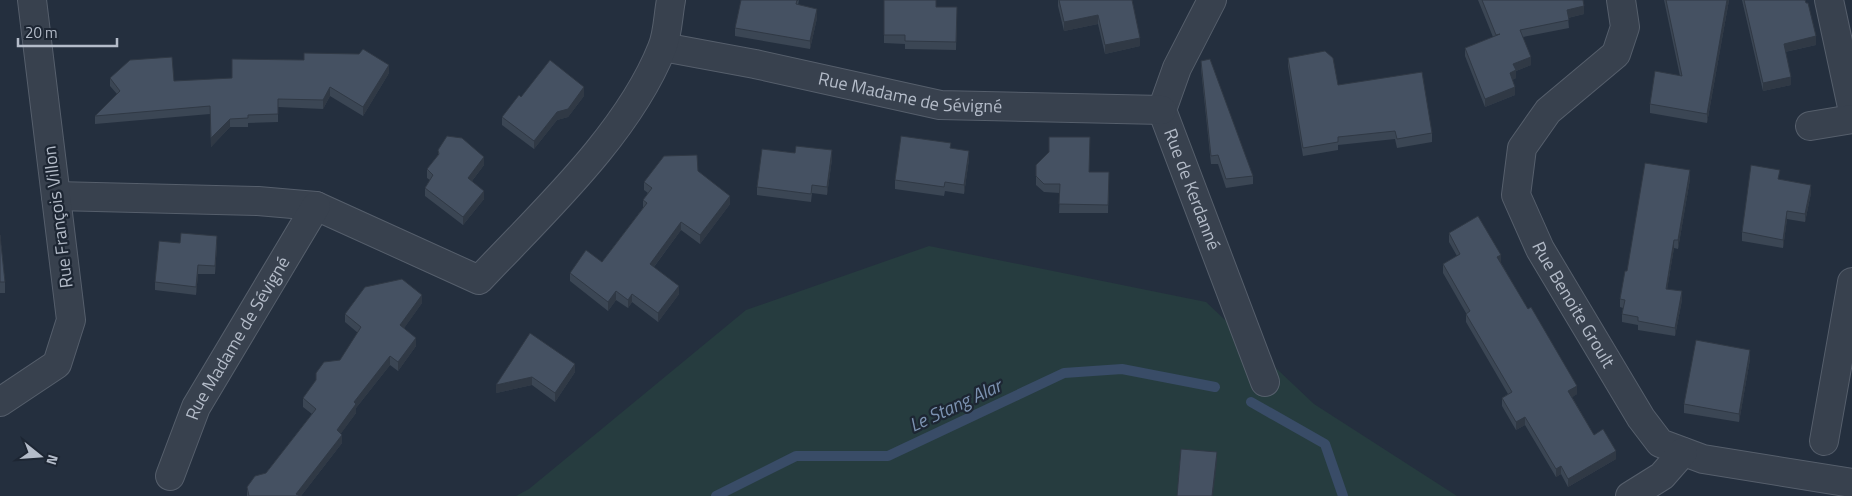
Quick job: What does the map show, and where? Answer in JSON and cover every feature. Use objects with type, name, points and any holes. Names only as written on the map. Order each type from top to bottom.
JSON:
[{"type":"street","name":"Rue François Villon","points":[[0,402],[57,364],[71,320],[32,0]]},
{"type":"street","points":[[56,196],[258,201],[316,206],[479,280],[568,186],[632,108],[662,47],[671,0]]},
{"type":"street","name":"Rue de Kerdanné","points":[[1212,0],[1177,68],[1162,110],[1265,382]]},
{"type":"street","name":"Rue Benoite Groult","points":[[1622,0],[1625,27],[1616,54],[1548,111],[1522,148],[1516,195],[1540,249],[1641,418],[1660,443],[1703,459],[1852,483]]},
{"type":"street","points":[[1829,0],[1852,108]]},
{"type":"street","name":"Rue Madame de Sévigné","points":[[662,47],[755,64],[940,104],[1162,110]]},
{"type":"street","points":[[1810,126],[1852,119]]},
{"type":"street","name":"Rue Madame de Sévigné","points":[[170,476],[196,406],[316,206]]},
{"type":"street","points":[[1824,441],[1846,355],[1852,282]]},
{"type":"street","points":[[1630,496],[1662,476],[1683,452]]},
{"type":"green space","points":[[929,246],[1206,302],[1314,404],[1457,496],[516,496],[529,489],[746,310]]},
{"type":"building","points":[[741,0],[797,0],[796,4],[817,9],[810,41],[735,28]]},
{"type":"building","points":[[884,0],[936,0],[936,7],[957,7],[956,42],[905,41],[905,35],[884,35]]},
{"type":"building","points":[[1059,0],[1132,0],[1140,38],[1105,45],[1098,15],[1064,22]]},
{"type":"building","points":[[1482,0],[1583,0],[1584,6],[1567,10],[1569,20],[1520,30],[1531,57],[1513,64],[1516,70],[1510,73],[1515,87],[1485,99],[1465,48],[1500,34],[1496,35]]},
{"type":"building","points":[[1666,0],[1727,0],[1707,114],[1650,104],[1655,71],[1682,76]]},
{"type":"building","points":[[1744,0],[1805,0],[1808,3],[1816,36],[1784,44],[1791,77],[1763,83]]},
{"type":"building","points":[[363,49],[389,65],[363,107],[330,87],[323,100],[278,99],[278,114],[248,115],[248,118],[230,119],[211,138],[210,106],[95,116],[120,91],[110,78],[130,60],[172,57],[174,81],[232,78],[232,59],[304,60],[304,53],[359,54]]},
{"type":"building","points":[[1325,51],[1333,58],[1338,85],[1422,72],[1432,133],[1397,139],[1395,131],[1338,137],[1338,142],[1303,148],[1288,58]]},
{"type":"building","points":[[1210,59],[1253,176],[1226,179],[1218,155],[1211,156],[1201,61]]},
{"type":"building","points":[[550,60],[584,87],[568,109],[557,112],[534,141],[502,117],[519,95],[521,97]]},
{"type":"building","points":[[447,136],[462,138],[484,157],[468,178],[484,191],[463,217],[425,188],[433,175],[427,169],[439,154],[438,150]]},
{"type":"building","points":[[901,136],[951,143],[950,148],[969,151],[964,185],[945,182],[944,187],[895,180]]},
{"type":"building","points":[[1049,137],[1090,137],[1089,172],[1109,172],[1108,205],[1059,204],[1060,184],[1044,184],[1036,176],[1036,165],[1049,152]]},
{"type":"building","points":[[796,146],[832,150],[827,187],[812,185],[811,194],[757,187],[762,149],[795,153]]},
{"type":"building","points":[[697,155],[698,171],[730,196],[700,235],[681,222],[650,264],[679,286],[658,313],[632,294],[628,300],[616,291],[608,302],[570,273],[586,250],[602,262],[647,203],[643,200],[652,188],[644,182],[664,156]]},
{"type":"building","points":[[1645,163],[1690,170],[1678,240],[1674,240],[1666,289],[1682,291],[1675,328],[1638,321],[1638,317],[1622,314],[1625,300],[1620,299],[1625,271],[1627,271]]},
{"type":"building","points":[[1751,165],[1780,170],[1778,179],[1811,185],[1805,214],[1787,211],[1783,240],[1742,232]]},
{"type":"building","points":[[1478,216],[1501,255],[1497,257],[1528,309],[1531,307],[1577,386],[1568,391],[1594,435],[1603,429],[1616,451],[1568,479],[1561,466],[1556,469],[1525,417],[1516,422],[1502,398],[1512,392],[1466,314],[1470,311],[1443,264],[1460,254],[1449,233]]},
{"type":"building","points":[[181,233],[217,236],[215,266],[198,265],[196,287],[155,282],[159,241],[180,243]]},
{"type":"building","points":[[0,235],[5,282],[0,282]]},
{"type":"building","points":[[402,279],[422,295],[400,325],[416,338],[398,362],[390,356],[354,402],[356,404],[337,430],[342,435],[296,494],[300,496],[249,496],[247,487],[255,476],[266,473],[316,409],[303,398],[316,380],[316,373],[324,362],[340,360],[361,327],[345,314],[365,287]]},
{"type":"building","points":[[530,333],[575,364],[555,393],[532,377],[496,385]]},
{"type":"building","points":[[1696,340],[1750,350],[1739,414],[1684,404]]},
{"type":"building","points":[[1181,449],[1217,452],[1212,496],[1177,496]]},
{"type":"waterway","name":"Le Stang Alar","points":[[716,496],[796,456],[888,456],[1064,373],[1122,369],[1215,387]]},
{"type":"waterway","name":"Le Stang Alar","points":[[1251,402],[1325,444],[1343,496]]}]
